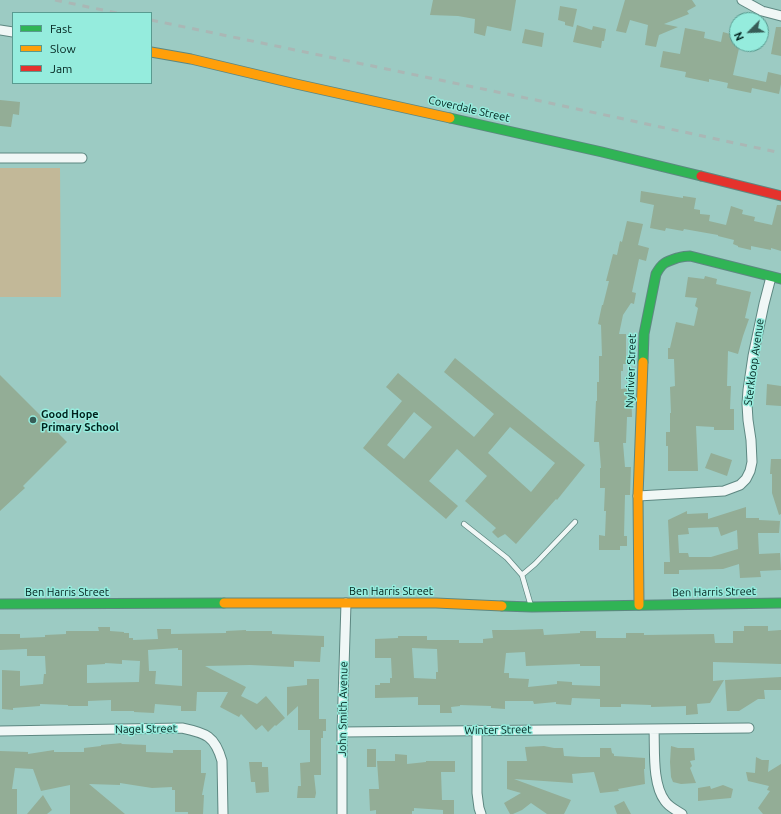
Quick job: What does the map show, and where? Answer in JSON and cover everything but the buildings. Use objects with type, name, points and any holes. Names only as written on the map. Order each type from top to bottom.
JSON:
[{"type":"street","points":[[742,0],[762,11],[781,16]]},
{"type":"street","points":[[0,30],[12,32]]},
{"type":"street","name":"Coverdale Street","points":[[152,52],[191,59],[296,84],[602,152],[781,196]]},
{"type":"street","points":[[0,158],[82,158]]},
{"type":"street","name":"Nylrivier Street","points":[[639,605],[638,496],[644,334],[656,274],[660,267],[667,262],[690,256],[781,279]]},
{"type":"street","name":"Sterkloop Avenue","points":[[638,496],[724,491],[740,485],[746,479],[752,462],[747,404],[748,390],[753,356],[771,277]]},
{"type":"street","name":"John Smith Avenue","points":[[342,814],[342,732],[346,603]]},
{"type":"street","name":"Ben Harris Street","points":[[0,604],[436,603],[532,607],[781,603]]},
{"type":"street","name":"Nagel Street","points":[[0,731],[182,728],[198,731],[211,739],[220,752],[222,760],[223,814]]},
{"type":"street","name":"Winter Street","points":[[342,732],[749,728]]},
{"type":"street","points":[[654,729],[656,783],[665,802],[671,808],[682,814]]},
{"type":"street","points":[[477,730],[477,793],[481,814]]},
{"type":"lane","points":[[522,575],[536,564],[574,522]]},
{"type":"lane","points":[[464,524],[507,558],[522,575],[532,607]]},
{"type":"shaded area","points":[[0,168],[60,168],[61,297],[0,297]]},
{"type":"railway","points":[[55,0],[112,12]]},
{"type":"railway","points":[[152,20],[781,153]]},
{"type":"traffic: fast","points":[[450,118],[701,176]]},
{"type":"traffic: fast","points":[[643,362],[644,334],[656,274],[662,265],[677,258],[690,256],[781,279]]},
{"type":"traffic: fast","points":[[0,604],[224,603]]},
{"type":"traffic: fast","points":[[502,606],[532,607],[781,603]]},
{"type":"traffic: slow","points":[[152,52],[191,59],[450,118]]},
{"type":"traffic: slow","points":[[639,605],[638,496],[643,362]]},
{"type":"traffic: slow","points":[[224,603],[436,603],[502,606]]},
{"type":"traffic: jam","points":[[701,176],[781,196]]},
{"type":"place","name":"Good Hope Primary School","points":[[33,420]]}]
